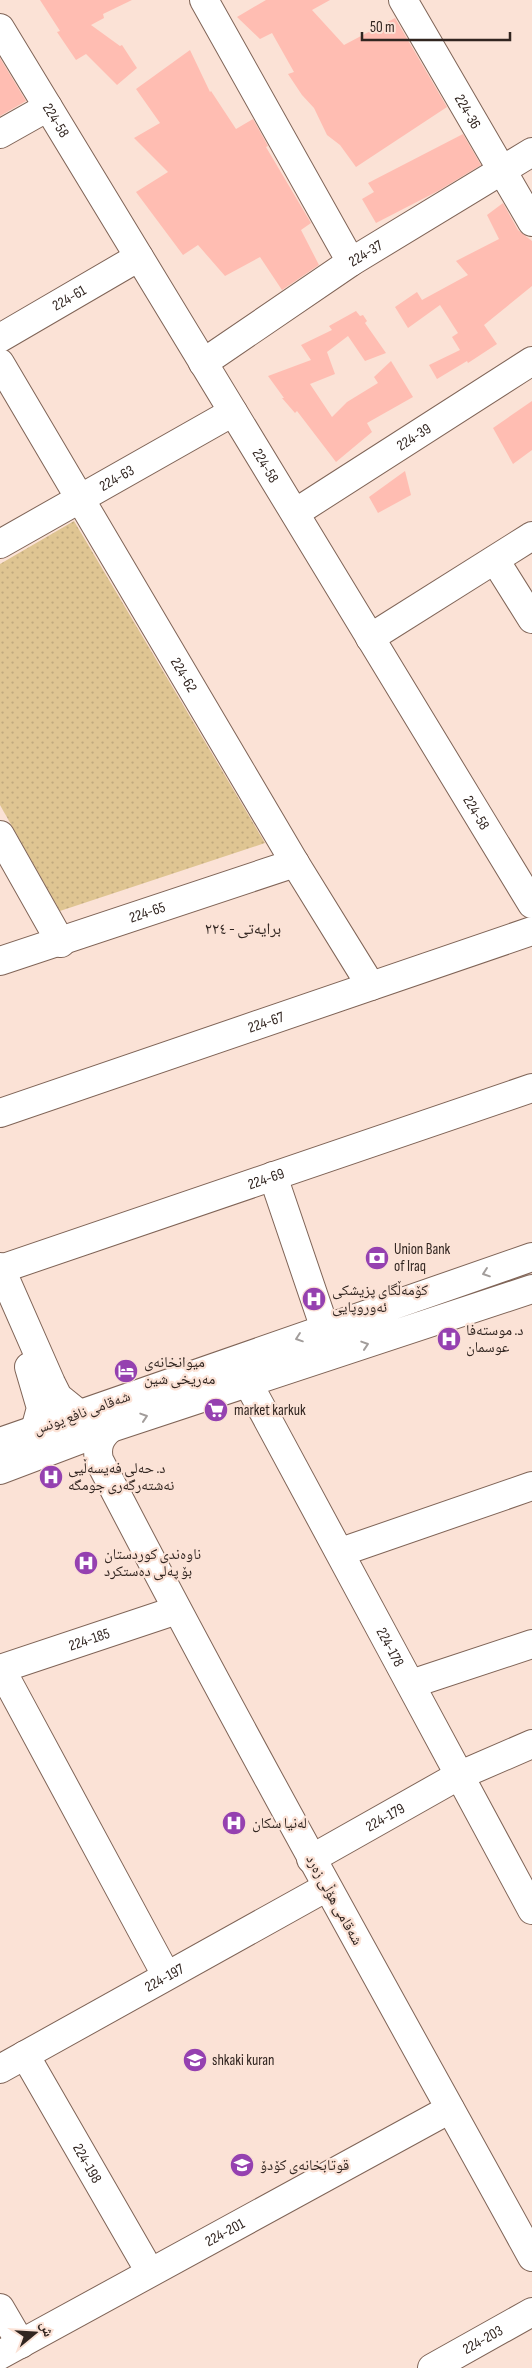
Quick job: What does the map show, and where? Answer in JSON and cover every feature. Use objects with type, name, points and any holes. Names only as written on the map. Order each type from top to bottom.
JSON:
[{"type":"street","name":"224-36","points":[[403,0],[532,222]]},
{"type":"street","points":[[212,3],[351,262]]},
{"type":"street","name":"224-58","points":[[0,28],[532,904]]},
{"type":"street","points":[[0,134],[48,107]]},
{"type":"street","name":"224-37","points":[[203,363],[351,262],[532,152]]},
{"type":"street","name":"224-61","points":[[0,338],[139,257]]},
{"type":"street","name":"224-39","points":[[295,513],[532,361]]},
{"type":"street","name":"224-62","points":[[0,363],[294,863],[371,986]]},
{"type":"street","name":"224-63","points":[[0,544],[233,412]]},
{"type":"street","points":[[370,638],[532,536]]},
{"type":"street","points":[[495,560],[532,619]]},
{"type":"street","points":[[0,835],[60,942]]},
{"type":"street","name":"224-65","points":[[0,961],[294,863]]},
{"type":"street","name":"224-67","points":[[0,1113],[532,932]]},
{"type":"street","name":"224-69","points":[[0,1268],[532,1088]]},
{"type":"street","points":[[273,1176],[324,1329]]},
{"type":"street","name":"شەقامی نافع یونس","points":[[0,1442],[532,1257]]},
{"type":"street","points":[[0,1268],[50,1383],[58,1397],[79,1414]]},
{"type":"street","name":"شەقامی نافع یونس","points":[[0,1470],[111,1428],[532,1289]]},
{"type":"street","points":[[0,1299],[30,1369],[41,1408],[35,1430]]},
{"type":"street","name":"224-178","points":[[248,1384],[532,1910]]},
{"type":"street","points":[[99,1460],[97,1450],[99,1442],[103,1435],[111,1428]]},
{"type":"street","points":[[62,1448],[82,1449],[99,1460]]},
{"type":"street","name":"شەقامی هۆڵی زەرد","points":[[99,1460],[177,1610],[311,1859],[532,2257]]},
{"type":"street","points":[[340,1552],[532,1486]]},
{"type":"street","name":"224-185","points":[[1,1669],[177,1610]]},
{"type":"street","points":[[411,1684],[532,1644]]},
{"type":"street","points":[[1,1669],[166,1975]]},
{"type":"street","name":"224-179","points":[[311,1859],[458,1776],[532,1744]]},
{"type":"street","name":"224-197","points":[[0,2069],[327,1887]]},
{"type":"street","name":"224-198","points":[[25,2054],[150,2272]]},
{"type":"street","name":"224-201","points":[[10,2350],[450,2109]]},
{"type":"street","points":[[0,2308],[10,2350]]},
{"type":"street","name":"224-203","points":[[432,2368],[532,2312]]},
{"type":"shaded area","points":[[74,521],[265,843],[60,911],[0,805],[0,564]]},
{"type":"building","points":[[40,0],[132,0],[103,14],[104,18],[91,25],[120,46],[122,45],[137,68],[117,85],[86,54],[76,60],[57,32],[60,31]]},
{"type":"building","points":[[266,0],[330,0],[312,10],[344,45],[395,18],[447,107],[356,167],[340,145],[327,135],[314,108],[302,95],[288,74],[294,72],[272,33],[260,39],[237,17]]},
{"type":"building","points":[[190,50],[210,92],[236,129],[253,119],[268,146],[266,147],[311,223],[301,230],[319,265],[282,290],[260,257],[225,276],[198,245],[183,255],[136,192],[168,172],[134,138],[160,123],[136,89]]},
{"type":"building","points":[[0,58],[26,101],[0,116]]},
{"type":"building","points":[[463,134],[481,165],[438,191],[376,223],[362,199],[374,192],[368,183]]},
{"type":"building","points":[[503,203],[518,230],[532,241],[532,286],[484,325],[497,344],[468,363],[467,361],[437,379],[429,365],[460,350],[452,337],[458,333],[440,305],[408,328],[395,307],[417,292],[422,300],[468,275],[456,261],[499,239],[487,215]]},
{"type":"building","points":[[356,311],[360,316],[363,315],[367,321],[365,323],[386,353],[365,361],[348,336],[327,352],[335,374],[310,384],[332,417],[347,402],[378,383],[374,377],[391,361],[413,397],[367,423],[372,432],[336,462],[297,411],[295,413],[282,398],[284,398],[268,376],[311,360],[301,345],[332,330],[329,326]]},
{"type":"building","points":[[532,401],[532,450],[513,464],[493,428]]},
{"type":"building","points":[[405,471],[411,495],[378,513],[369,497]]},
{"type":"place","name":"Union Bank of Iraq","points":[[377,1258]]},
{"type":"place","name":"کۆمەڵگای پزیشکی ئەوروپایی","points":[[314,1299]]},
{"type":"place","name":"د. موستەفا عوسمان","points":[[449,1339]]},
{"type":"place","name":"میوانخانەی مەریخی شین","points":[[126,1371]]},
{"type":"place","name":"market karkuk","points":[[216,1410]]},
{"type":"place","name":"د. حەلی فەیسەڵیی نەشتەرگەری جومگە","points":[[51,1477]]},
{"type":"place","name":"ناوەندی کوردستان بۆ پەلی دەستکرد","points":[[86,1563]]},
{"type":"place","name":"لەنیا سکان","points":[[234,1823]]},
{"type":"place","name":"shkaki kuran","points":[[195,2060]]},
{"type":"place","name":"قوتابخانەی کۆدۆ","points":[[242,2165]]},
{"type":"district","name":"برایەتی - ٢٢٤","points":[[243,929]]}]
